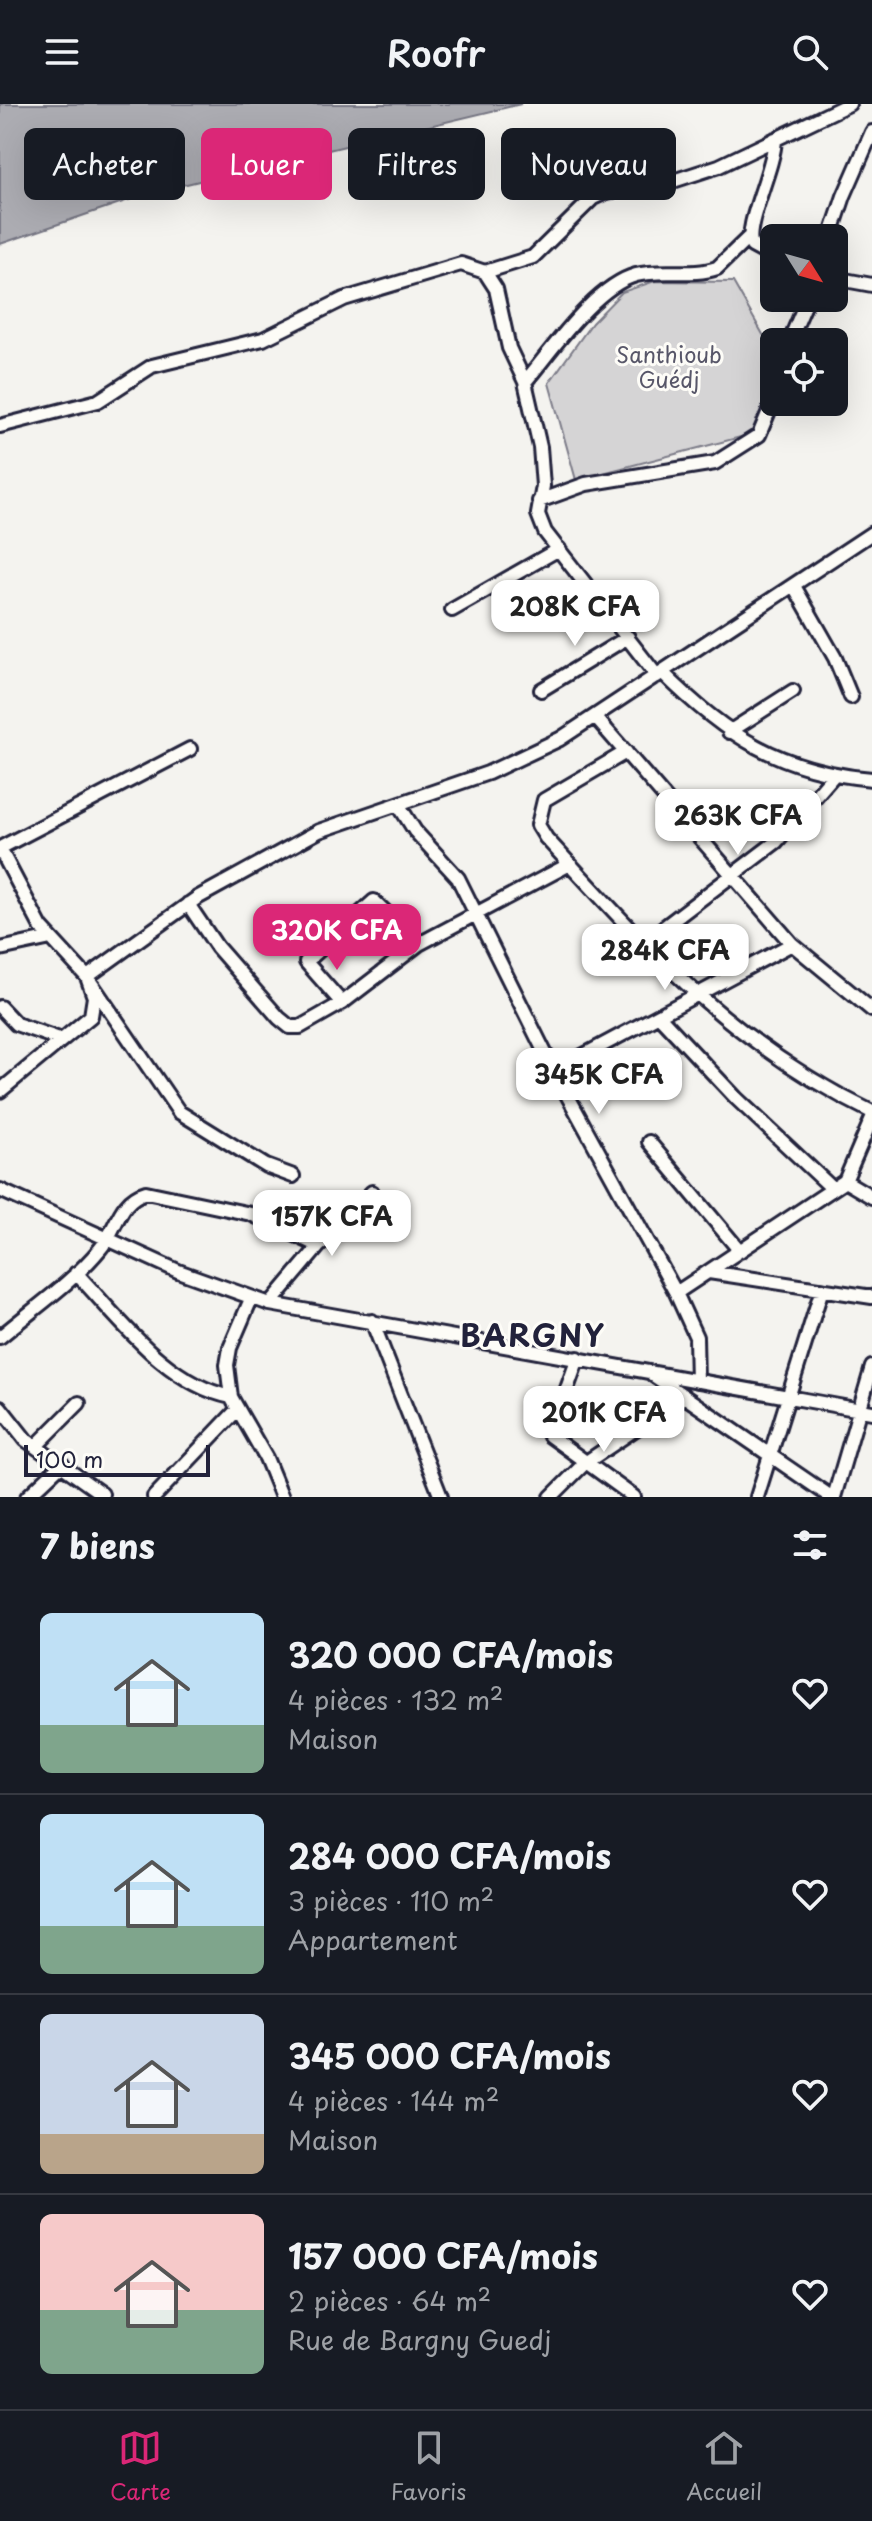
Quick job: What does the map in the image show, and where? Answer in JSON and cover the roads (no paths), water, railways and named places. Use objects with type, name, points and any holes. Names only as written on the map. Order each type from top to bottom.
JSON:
[{"type":"street","points":[[0,426],[98,401],[152,366],[263,339],[344,299],[461,264],[485,272],[533,257],[593,198],[606,192],[670,182],[719,166],[849,104]]},
{"type":"street","points":[[835,224],[872,132]]},
{"type":"street","points":[[525,382],[575,323],[610,288],[636,275],[717,268],[748,238],[774,159],[775,139]]},
{"type":"street","points":[[748,238],[760,251]]},
{"type":"street","points":[[485,272],[496,289],[509,348],[525,382],[540,447],[543,486],[538,514],[545,532],[659,674],[729,732],[760,751],[833,776],[872,779]]},
{"type":"street","points":[[848,281],[872,285]]},
{"type":"street","points":[[539,501],[586,484],[715,463],[759,435],[767,416]]},
{"type":"street","points":[[87,977],[188,904],[319,831],[488,773],[596,718],[872,533]]},
{"type":"street","points":[[452,610],[559,549]]},
{"type":"street","points":[[794,586],[835,658],[851,697]]},
{"type":"street","points":[[541,690],[628,637]]},
{"type":"street","points":[[729,732],[793,691]]},
{"type":"street","points":[[596,718],[792,944],[872,1010]]},
{"type":"street","points":[[190,749],[0,848],[41,927],[87,977],[172,1104],[188,1121],[266,1166],[293,1176]]},
{"type":"street","points":[[626,752],[544,800],[540,806],[538,825],[642,944],[695,995],[775,1055],[872,1115],[845,1181],[676,1293]]},
{"type":"street","points":[[642,944],[776,842],[833,776]]},
{"type":"street","points":[[398,804],[415,831],[458,878],[554,1071],[676,1293],[696,1337],[697,1381]]},
{"type":"street","points":[[188,904],[217,947],[290,1027],[300,1027],[342,1003],[419,944],[570,864]]},
{"type":"street","points":[[342,1003],[306,962],[374,901],[419,944]]},
{"type":"street","points":[[0,949],[51,938]]},
{"type":"street","points":[[554,1071],[792,944]]},
{"type":"street","points":[[0,1091],[84,1023],[94,1008],[87,977]]},
{"type":"street","points":[[0,1007],[16,1024],[62,1040]]},
{"type":"street","points":[[660,1017],[736,1098],[833,1189]]},
{"type":"street","points":[[649,1142],[740,1251]]},
{"type":"street","points":[[845,1181],[872,1197]]},
{"type":"street","points":[[0,1190],[178,1271],[270,1304],[866,1411]]},
{"type":"street","points":[[0,1337],[76,1273],[108,1238],[123,1208],[135,1195],[146,1192],[251,1214],[319,1246]]},
{"type":"street","points":[[270,1304],[319,1246],[372,1192]]},
{"type":"street","points":[[709,1272],[872,1297]]},
{"type":"street","points":[[76,1273],[172,1369],[198,1388],[231,1397]]},
{"type":"street","points":[[757,1497],[822,1289]]},
{"type":"street","points":[[251,1299],[230,1348],[227,1365],[231,1397],[266,1458],[282,1497]]},
{"type":"street","points":[[372,1321],[441,1497]]},
{"type":"street","points":[[578,1358],[550,1436],[634,1497]]},
{"type":"street","points":[[650,1373],[832,1497],[866,1411],[872,1367]]},
{"type":"street","points":[[551,1497],[585,1463],[683,1397]]},
{"type":"street","points":[[36,1446],[79,1403]]},
{"type":"street","points":[[0,1407],[26,1440],[102,1494]]},
{"type":"street","points":[[154,1497],[237,1410]]},
{"type":"street","points":[[27,1497],[62,1464]]},
{"type":"district","name":"BARGNY","points":[[533,1337]]},
{"type":"park label","name":"Santhioub Guédj","points":[[669,368]]}]
